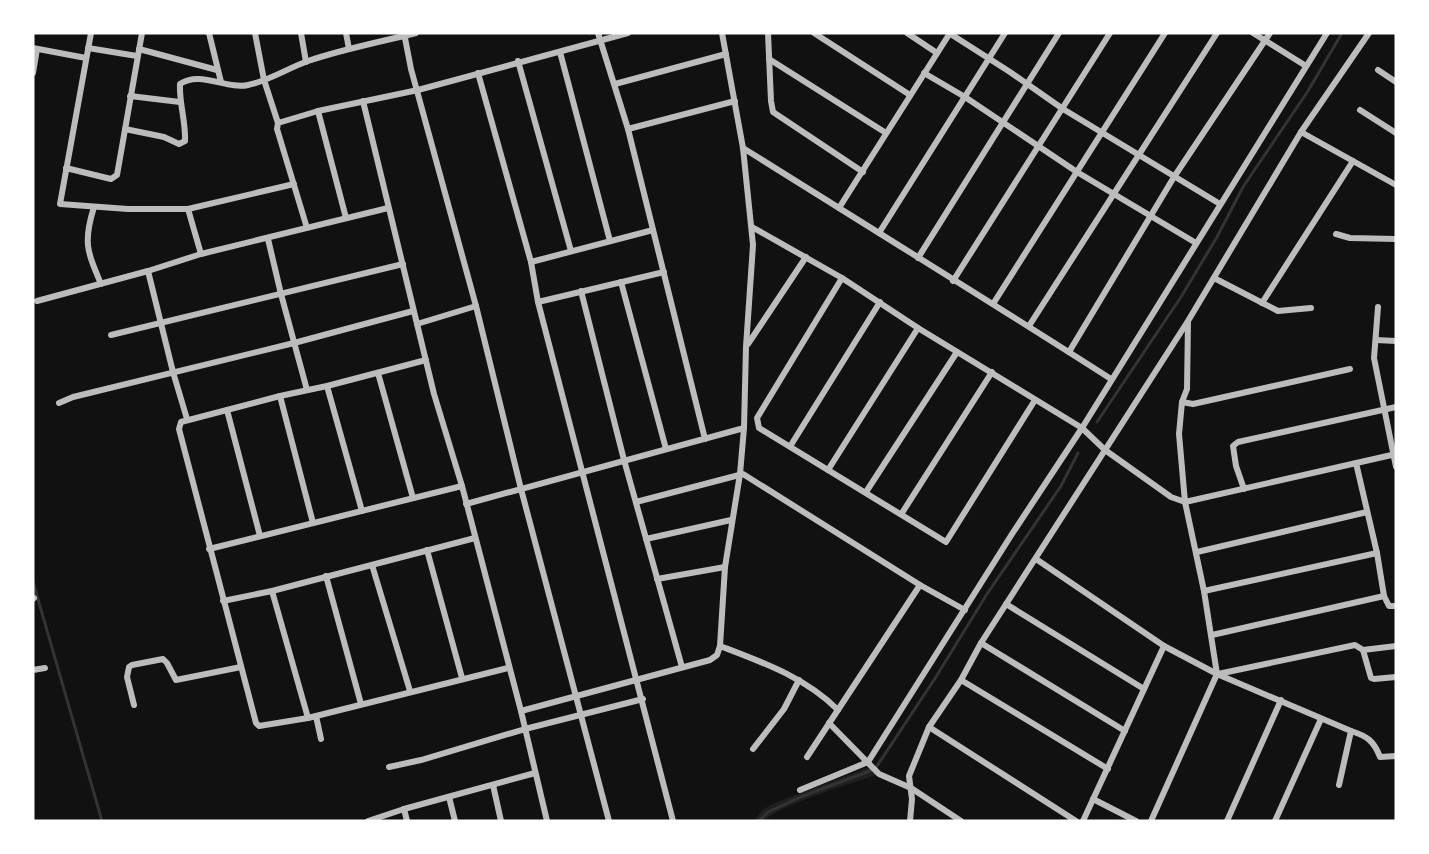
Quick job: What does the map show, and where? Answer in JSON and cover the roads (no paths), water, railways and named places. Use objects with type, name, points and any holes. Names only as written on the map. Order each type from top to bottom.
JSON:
[{"type":"street","points":[[91,33],[60,204],[188,209],[294,184]]},
{"type":"street","points":[[66,168],[111,179],[116,177],[142,33]]},
{"type":"street","points":[[208,33],[221,82]]},
{"type":"street","points":[[255,33],[264,80],[278,123],[277,129],[307,228]]},
{"type":"street","points":[[301,33],[306,62]]},
{"type":"street","points":[[346,33],[349,49]]},
{"type":"street","points":[[125,129],[164,137],[179,144],[183,143],[185,134],[180,84],[186,80],[245,86],[306,62],[404,34],[416,33]]},
{"type":"street","points":[[598,33],[628,129],[705,439]]},
{"type":"street","points":[[278,123],[318,111],[418,90],[628,33]]},
{"type":"street","points":[[520,711],[714,659],[720,646],[725,567],[740,474],[744,428],[746,347],[753,245],[743,148],[722,33]]},
{"type":"street","points":[[768,33],[773,112],[862,172]]},
{"type":"street","points":[[814,33],[910,95]]},
{"type":"street","points":[[907,33],[937,53]]},
{"type":"street","points":[[839,208],[950,33],[1063,109],[1220,204]]},
{"type":"street","points":[[879,234],[1005,33]]},
{"type":"street","points":[[918,258],[1059,33]]},
{"type":"street","points":[[953,281],[1110,33]]},
{"type":"street","points":[[993,304],[1165,33]]},
{"type":"street","points":[[1029,326],[1217,33]]},
{"type":"street","points":[[1253,33],[1306,66]]},
{"type":"street","points":[[1069,352],[1174,177],[1270,33]]},
{"type":"street","points":[[800,790],[870,764],[1327,33]]},
{"type":"street","points":[[910,821],[912,804],[909,776],[929,727],[961,680],[981,642],[1188,321],[1301,132],[1369,33]]},
{"type":"street","points":[[404,34],[476,306],[520,489],[609,821]]},
{"type":"street","points":[[88,48],[138,53],[217,70]]},
{"type":"street","points":[[33,73],[35,49],[86,58]]},
{"type":"street","points":[[560,52],[609,241]]},
{"type":"street","points":[[615,84],[726,54]]},
{"type":"street","points":[[769,59],[886,133]]},
{"type":"street","points":[[518,61],[571,251]]},
{"type":"street","points":[[1378,70],[1396,82]]},
{"type":"street","points":[[478,72],[531,262],[538,302],[673,821]]},
{"type":"street","points":[[924,73],[965,97],[1077,172],[1196,243]]},
{"type":"street","points":[[130,96],[180,102]]},
{"type":"street","points":[[628,129],[735,100]]},
{"type":"street","points":[[363,101],[434,394],[462,486],[547,821]]},
{"type":"street","points":[[1360,110],[1396,133]]},
{"type":"street","points":[[318,111],[346,218]]},
{"type":"street","points":[[1301,132],[1394,183],[1396,176]]},
{"type":"street","points":[[743,148],[1111,379]]},
{"type":"street","points":[[1262,303],[1353,161]]},
{"type":"street","points":[[94,207],[88,229],[87,245],[102,284]]},
{"type":"street","points":[[37,301],[201,254],[388,208]]},
{"type":"street","points":[[188,209],[201,254]]},
{"type":"street","points":[[752,227],[842,278],[918,328],[1082,428],[1105,450],[1171,497],[1185,502],[1394,454]]},
{"type":"street","points":[[531,262],[653,230]]},
{"type":"street","points":[[1336,234],[1350,238],[1396,238]]},
{"type":"street","points":[[268,239],[280,294],[307,390]]},
{"type":"street","points":[[746,347],[806,257]]},
{"type":"street","points":[[111,335],[403,264]]},
{"type":"street","points":[[148,271],[187,419]]},
{"type":"street","points":[[538,302],[664,272]]},
{"type":"street","points":[[842,278],[756,421],[759,428],[902,513],[945,542],[1035,400]]},
{"type":"street","points":[[1214,278],[1278,311],[1311,308]]},
{"type":"street","points":[[621,282],[666,448]]},
{"type":"street","points":[[581,291],[624,460],[682,667]]},
{"type":"street","points":[[791,445],[880,302]]},
{"type":"street","points":[[417,324],[476,306]]},
{"type":"street","points":[[1378,307],[1374,357],[1396,467]]},
{"type":"street","points":[[59,403],[73,397],[294,343],[413,311]]},
{"type":"street","points":[[1151,821],[1218,674],[1197,552],[1185,502],[1179,434],[1182,402],[1186,389],[1188,321]]},
{"type":"street","points":[[828,470],[918,328]]},
{"type":"street","points":[[1376,340],[1396,340]]},
{"type":"street","points":[[866,492],[957,352]]},
{"type":"street","points":[[426,360],[181,422],[179,429],[209,549],[257,725],[308,718],[508,668]]},
{"type":"street","points":[[1182,402],[1193,404],[1350,369]]},
{"type":"street","points":[[902,513],[992,372]]},
{"type":"street","points":[[378,373],[412,498]]},
{"type":"street","points":[[327,386],[362,511]]},
{"type":"street","points":[[280,396],[313,523]]},
{"type":"street","points":[[1244,489],[1234,456],[1233,446],[1238,442],[1396,407]]},
{"type":"street","points":[[227,411],[260,536]]},
{"type":"street","points":[[466,504],[583,470],[744,428]]},
{"type":"street","points":[[1356,463],[1377,552],[1384,596],[1389,606],[1396,606]]},
{"type":"street","points":[[636,502],[743,474],[920,585],[965,610]]},
{"type":"street","points":[[209,549],[462,486]]},
{"type":"street","points":[[1197,552],[1367,512]]},
{"type":"street","points":[[646,539],[731,519]]},
{"type":"street","points":[[223,601],[272,591],[475,538]]},
{"type":"street","points":[[428,550],[462,678]]},
{"type":"street","points":[[1204,591],[1377,552]]},
{"type":"street","points":[[1036,559],[1164,646],[1218,674],[1368,737],[1375,745],[1380,757],[1396,756]]},
{"type":"street","points":[[372,565],[410,691]]},
{"type":"street","points":[[657,579],[725,567]]},
{"type":"street","points":[[326,576],[360,704]]},
{"type":"street","points":[[807,757],[920,585]]},
{"type":"street","points":[[272,591],[308,718]]},
{"type":"street","points":[[1212,635],[1384,596]]},
{"type":"street","points":[[1006,604],[1144,689]]},
{"type":"street","points":[[981,642],[1125,731]]},
{"type":"street","points":[[1218,674],[1351,645],[1359,646],[1363,650],[1372,679],[1396,677]]},
{"type":"street","points":[[720,646],[790,674],[838,710]]},
{"type":"street","points":[[1083,821],[1164,646]]},
{"type":"street","points":[[1363,650],[1396,646]]},
{"type":"street","points":[[134,705],[127,672],[132,665],[163,659],[174,680],[241,667]]},
{"type":"street","points":[[33,670],[45,668]]},
{"type":"street","points":[[753,748],[784,709],[799,680]]},
{"type":"street","points":[[961,680],[1108,768]]},
{"type":"street","points":[[389,767],[643,699]]},
{"type":"street","points":[[1227,821],[1281,700]]},
{"type":"street","points":[[316,716],[321,739]]},
{"type":"street","points":[[1275,821],[1322,719]]},
{"type":"street","points":[[830,723],[879,774],[911,788],[961,821]]},
{"type":"street","points":[[929,727],[1076,821]]},
{"type":"street","points":[[1339,785],[1351,731]]},
{"type":"street","points":[[368,821],[535,773]]},
{"type":"street","points":[[493,785],[501,821]]},
{"type":"street","points":[[449,797],[455,821]]},
{"type":"street","points":[[1094,799],[1136,821]]},
{"type":"street","points":[[404,809],[407,821]]},
{"type":"waterway","points":[[1097,422],[1181,297],[1217,237],[1243,187],[1308,91],[1342,33]]},
{"type":"waterway","points":[[759,821],[768,812],[803,796],[875,769],[987,594],[1061,486],[1078,453]]},
{"type":"waterway","points":[[33,582],[102,821]]}]
